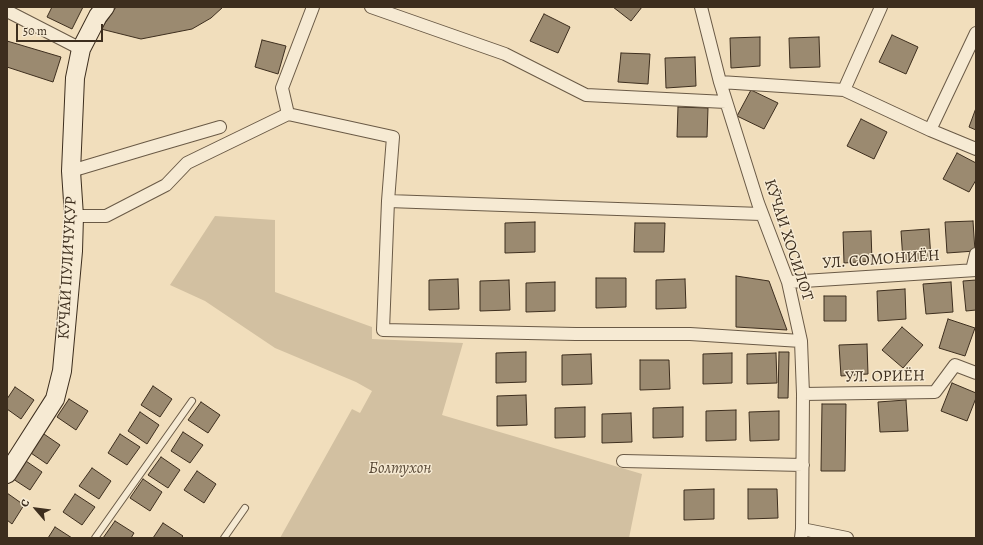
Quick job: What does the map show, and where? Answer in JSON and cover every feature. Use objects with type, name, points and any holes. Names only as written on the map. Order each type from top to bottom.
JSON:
[{"type":"street","name":"КӮЧАИ ПУЛИЧУҚУР","points":[[7,474],[55,398],[62,371],[73,251],[74,216],[71,171],[75,78],[81,49],[98,16],[105,7]]},
{"type":"street","points":[[288,114],[282,88],[313,7]]},
{"type":"street","points":[[371,7],[505,54],[586,95],[726,102]]},
{"type":"street","name":"КӮЧАИ ХОСИЛОТ","points":[[701,7],[720,82],[761,214],[788,282],[801,341],[803,394],[802,534]]},
{"type":"street","points":[[844,90],[881,7]]},
{"type":"street","points":[[7,11],[81,49]]},
{"type":"street","points":[[930,130],[976,33]]},
{"type":"street","points":[[720,82],[844,90],[930,130],[976,149]]},
{"type":"street","points":[[74,216],[106,216],[166,185],[187,163],[288,114],[393,137],[388,201],[383,330],[568,334],[690,334],[801,341]]},
{"type":"street","points":[[71,171],[220,127]]},
{"type":"street","points":[[388,201],[761,214]]},
{"type":"street","points":[[974,270],[976,254]]},
{"type":"street","name":"УЛ. СОМОНИЁН","points":[[788,282],[974,270]]},
{"type":"street","name":"УЛ. ОРИЁН","points":[[803,394],[935,392],[955,365],[976,373]]},
{"type":"street","points":[[623,461],[803,465]]},
{"type":"street","points":[[802,534],[847,538]]},
{"type":"lane","points":[[95,538],[192,401]]},
{"type":"lane","points":[[224,538],[245,508]]},
{"type":"green space","name":"Болтухон","points":[[215,216],[275,220],[275,292],[372,327],[372,339],[463,343],[442,415],[642,474],[629,538],[280,538],[352,409],[360,413],[372,391],[356,382],[275,348],[205,301],[170,285]]},
{"type":"building","points":[[52,7],[83,7],[72,29],[47,17]]},
{"type":"building","points":[[116,7],[223,7],[211,18],[192,29],[141,39],[101,29]]},
{"type":"building","points":[[613,7],[642,7],[631,21]]},
{"type":"building","points":[[544,14],[570,27],[558,53],[530,41]]},
{"type":"building","points":[[892,35],[918,47],[906,74],[879,62]]},
{"type":"building","points":[[760,37],[760,66],[731,68],[730,38]]},
{"type":"building","points":[[819,37],[820,67],[790,68],[789,38]]},
{"type":"building","points":[[262,40],[286,46],[278,74],[255,67]]},
{"type":"building","points":[[7,41],[61,57],[53,82],[7,67]]},
{"type":"building","points":[[621,53],[650,54],[648,84],[618,82]]},
{"type":"building","points":[[695,57],[696,86],[666,88],[665,58]]},
{"type":"building","points":[[751,90],[778,103],[764,129],[737,116]]},
{"type":"building","points":[[678,107],[708,108],[707,137],[677,137]]},
{"type":"building","points":[[976,108],[976,130],[969,127]]},
{"type":"building","points":[[861,119],[887,132],[874,159],[847,146]]},
{"type":"building","points":[[957,153],[976,163],[976,180],[969,192],[943,179]]},
{"type":"building","points":[[973,221],[975,251],[947,253],[945,222]]},
{"type":"building","points":[[535,222],[535,252],[505,253],[505,223]]},
{"type":"building","points":[[635,223],[665,223],[664,252],[634,252]]},
{"type":"building","points":[[929,229],[931,259],[903,261],[901,231]]},
{"type":"building","points":[[871,231],[872,261],[844,263],[843,232]]},
{"type":"building","points":[[736,276],[769,281],[787,330],[736,327]]},
{"type":"building","points":[[596,278],[626,278],[626,307],[596,308]]},
{"type":"building","points":[[458,279],[459,309],[429,310],[429,280]]},
{"type":"building","points":[[685,279],[686,308],[656,309],[656,280]]},
{"type":"building","points":[[509,280],[510,310],[480,311],[480,281]]},
{"type":"building","points":[[976,280],[976,310],[966,311],[963,281]]},
{"type":"building","points":[[555,282],[555,311],[526,312],[526,283]]},
{"type":"building","points":[[951,282],[953,312],[926,314],[923,284]]},
{"type":"building","points":[[905,289],[906,319],[878,321],[877,291]]},
{"type":"building","points":[[824,296],[846,296],[846,321],[824,321]]},
{"type":"building","points":[[948,319],[975,328],[965,356],[939,348]]},
{"type":"building","points":[[902,327],[923,345],[903,368],[882,350]]},
{"type":"building","points":[[867,344],[868,374],[841,376],[839,345]]},
{"type":"building","points":[[526,352],[526,382],[496,383],[496,353]]},
{"type":"building","points":[[779,352],[789,352],[788,398],[778,398]]},
{"type":"building","points":[[732,353],[732,383],[703,384],[703,354]]},
{"type":"building","points":[[776,353],[777,383],[747,384],[747,354]]},
{"type":"building","points":[[591,354],[592,384],[562,385],[562,355]]},
{"type":"building","points":[[640,360],[669,360],[670,389],[640,390]]},
{"type":"building","points":[[952,383],[976,393],[976,398],[967,421],[941,411]]},
{"type":"building","points":[[153,386],[172,399],[160,417],[141,405]]},
{"type":"building","points":[[15,387],[34,400],[21,419],[7,409],[7,399]]},
{"type":"building","points":[[526,395],[527,425],[497,426],[497,396]]},
{"type":"building","points":[[69,399],[88,411],[76,430],[57,417]]},
{"type":"building","points":[[906,400],[908,431],[880,432],[878,402]]},
{"type":"building","points":[[201,402],[220,415],[208,433],[188,420]]},
{"type":"building","points":[[822,404],[846,404],[845,471],[821,471]]},
{"type":"building","points":[[585,407],[585,437],[555,438],[555,408]]},
{"type":"building","points":[[683,407],[683,437],[653,438],[653,408]]},
{"type":"building","points":[[736,410],[736,440],[706,441],[706,411]]},
{"type":"building","points":[[779,411],[779,440],[750,441],[749,412]]},
{"type":"building","points":[[140,412],[159,425],[147,444],[128,431]]},
{"type":"building","points":[[631,413],[632,442],[602,443],[602,414]]},
{"type":"building","points":[[41,432],[60,445],[47,464],[28,451]]},
{"type":"building","points":[[183,432],[203,445],[190,463],[171,451]]},
{"type":"building","points":[[120,434],[140,447],[127,465],[108,453]]},
{"type":"building","points":[[161,457],[180,470],[168,488],[148,475]]},
{"type":"building","points":[[23,459],[42,472],[30,490],[10,477]]},
{"type":"building","points":[[92,468],[111,481],[99,499],[79,486]]},
{"type":"building","points":[[197,471],[216,484],[204,503],[184,490]]},
{"type":"building","points":[[143,479],[162,492],[150,511],[130,498]]},
{"type":"building","points":[[714,489],[714,519],[684,520],[684,490]]},
{"type":"building","points":[[748,489],[777,489],[778,518],[748,519]]},
{"type":"building","points":[[7,493],[24,505],[12,524],[7,520]]},
{"type":"building","points":[[75,494],[95,507],[82,525],[63,512]]},
{"type":"building","points":[[115,521],[134,533],[131,538],[103,538]]},
{"type":"building","points":[[163,523],[183,536],[181,538],[153,538]]},
{"type":"building","points":[[55,527],[72,538],[48,538]]}]
